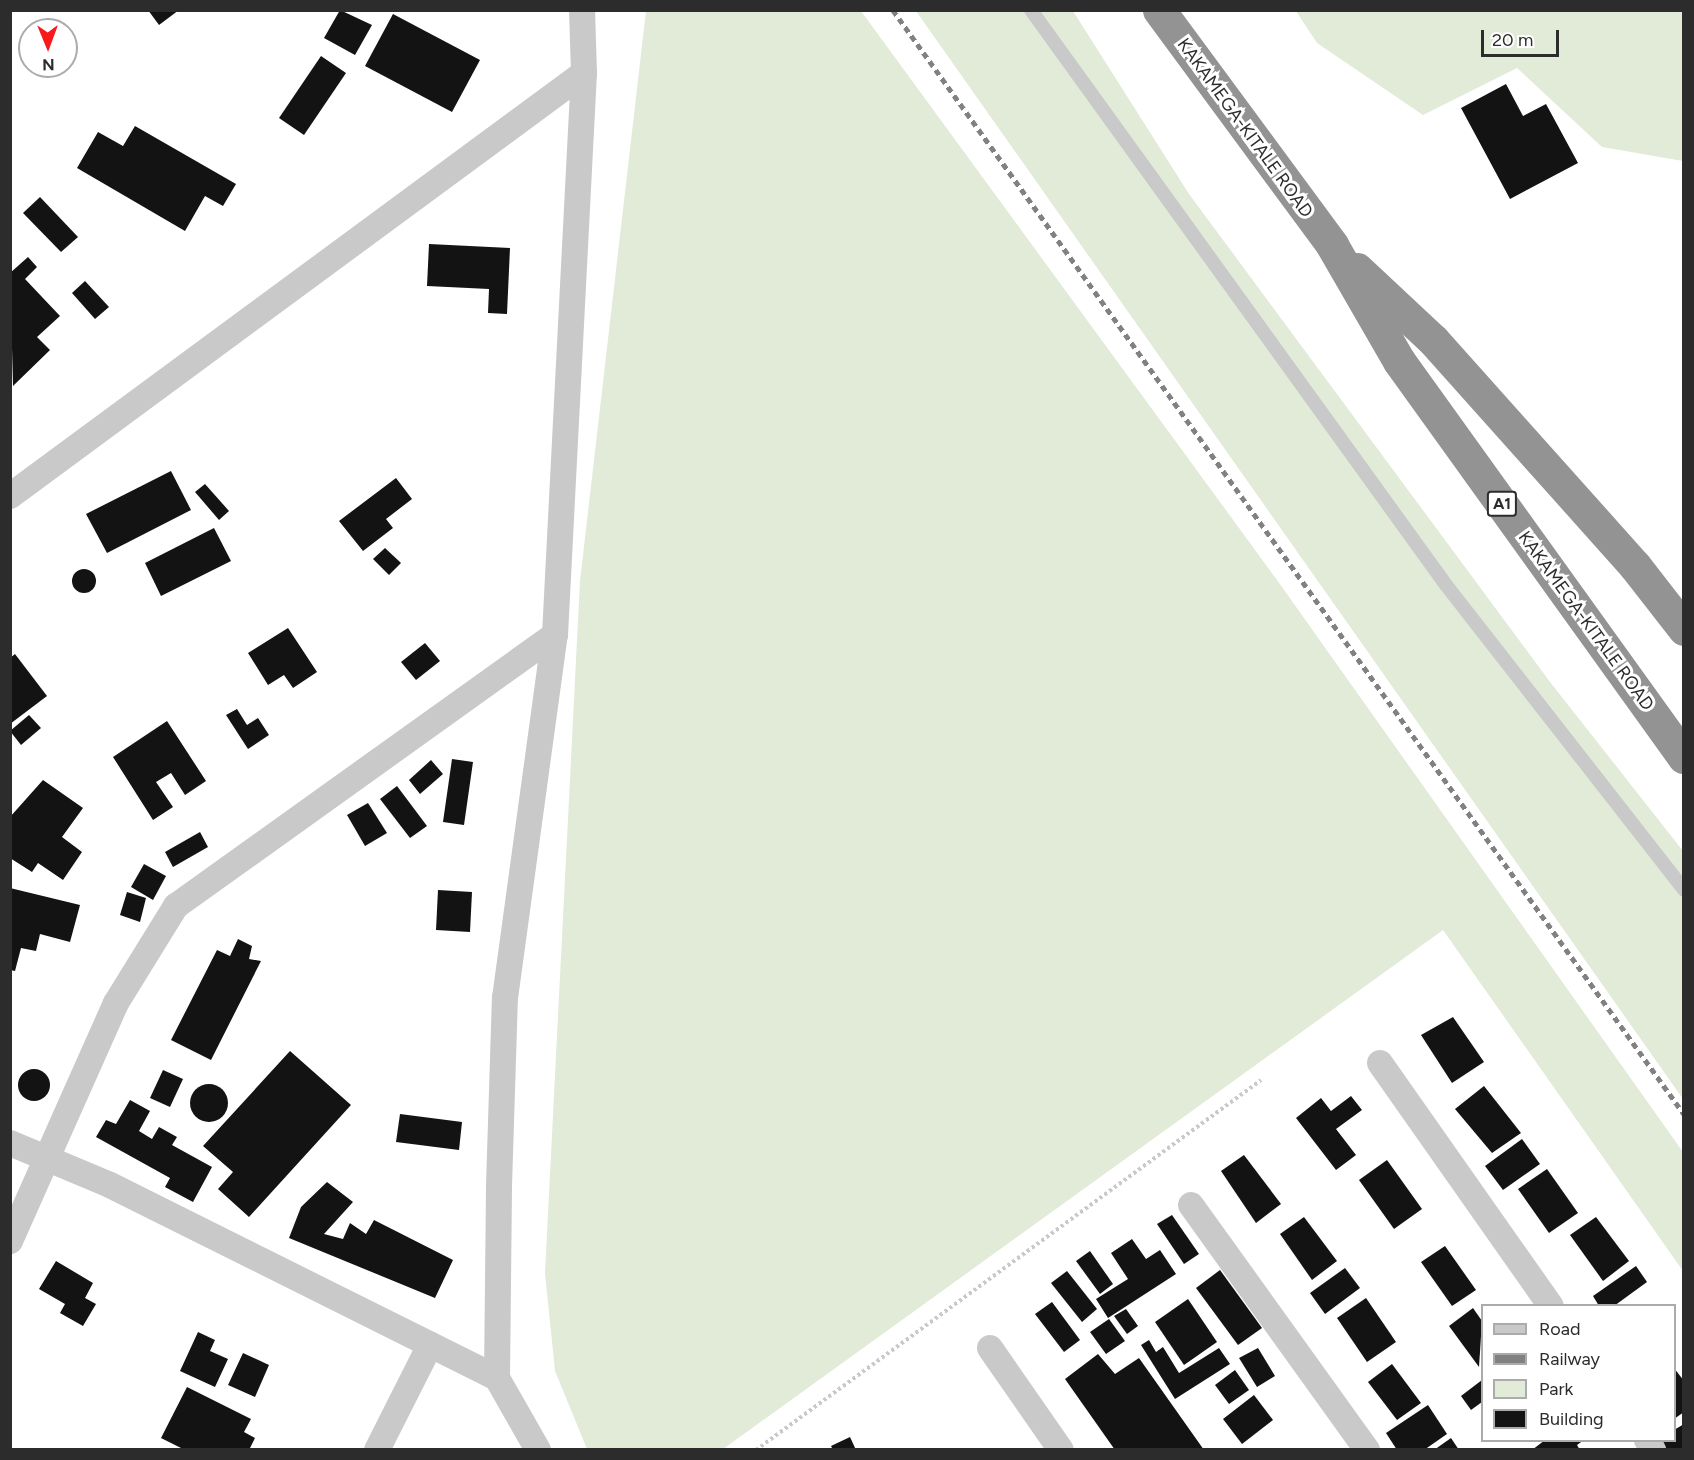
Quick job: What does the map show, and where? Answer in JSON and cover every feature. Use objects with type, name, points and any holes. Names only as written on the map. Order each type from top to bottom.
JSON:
[{"type":"highway","name":"KAKAMEGA-KITALE ROAD","points":[[1159,10],[1332,245],[1399,361],[1683,757]]},
{"type":"highway","name":"KAKAMEGA-KITALE ROAD","points":[[1332,245],[1433,340],[1635,566],[1683,629]]},
{"type":"street","points":[[538,1449],[497,1378],[505,998],[555,635],[584,73],[582,10]]},
{"type":"street","points":[[10,496],[584,73]]},
{"type":"street","points":[[10,1241],[48,1162],[116,1003],[143,952],[176,906],[555,635]]},
{"type":"street","points":[[1380,1063],[1550,1304]]},
{"type":"street","points":[[10,1143],[48,1162],[110,1185],[497,1378]]},
{"type":"street","points":[[1191,1205],[1367,1449]]},
{"type":"street","points":[[377,1449],[430,1345]]},
{"type":"street","points":[[990,1348],[1061,1449]]},
{"type":"lane","points":[[1032,10],[1446,585],[1683,890]]},
{"type":"path","points":[[756,1449],[1261,1080]]},
{"type":"green space","points":[[646,11],[861,11],[1277,580],[1683,1152],[1683,1271],[1443,930],[723,1449],[587,1449],[555,1371],[545,1273],[580,581]]},
{"type":"green space","points":[[916,11],[1073,11],[1189,194],[1550,682],[1683,851],[1683,1099]]},
{"type":"green space","points":[[1296,11],[1683,11],[1683,161],[1602,147],[1517,68],[1423,115],[1317,43]]},
{"type":"building","points":[[148,10],[179,10],[159,25]]},
{"type":"building","points":[[340,10],[372,25],[355,55],[324,38]]},
{"type":"building","points":[[393,14],[480,60],[452,112],[365,66]]},
{"type":"building","points":[[321,56],[346,73],[304,135],[279,118]]},
{"type":"building","points":[[1506,84],[1523,116],[1546,104],[1578,163],[1510,199],[1461,108]]},
{"type":"building","points":[[135,126],[236,184],[223,206],[205,196],[185,231],[77,168],[98,132],[123,146]]},
{"type":"building","points":[[40,197],[78,237],[61,252],[23,213]]},
{"type":"building","points":[[429,244],[510,248],[507,314],[488,313],[489,289],[427,286]]},
{"type":"building","points":[[28,257],[37,267],[25,279],[60,316],[37,337],[50,350],[13,386],[10,273]]},
{"type":"building","points":[[85,281],[109,307],[95,319],[72,293]]},
{"type":"building","points":[[171,471],[191,510],[107,553],[86,514]]},
{"type":"building","points":[[396,478],[412,499],[386,519],[393,528],[363,551],[339,521]]},
{"type":"building","points":[[205,484],[229,511],[219,520],[195,492]]},
{"type":"building","points":[[214,528],[231,561],[161,596],[145,563]]},
{"type":"building","points":[[385,548],[401,563],[389,575],[373,559]]},
{"type":"building","points":[[84,569],[92,573],[96,581],[92,589],[84,593],[76,589],[72,581],[76,573]]},
{"type":"building","points":[[288,628],[317,672],[293,688],[284,675],[268,685],[248,653]]},
{"type":"building","points":[[425,643],[440,661],[416,680],[401,662]]},
{"type":"building","points":[[15,654],[47,696],[10,724],[10,658]]},
{"type":"building","points":[[237,709],[247,725],[258,718],[269,735],[248,749],[226,715]]},
{"type":"building","points":[[29,715],[41,728],[21,745],[10,731]]},
{"type":"building","points":[[167,721],[206,781],[185,795],[171,773],[156,782],[173,807],[153,820],[113,757]]},
{"type":"building","points":[[452,759],[473,762],[464,825],[443,822]]},
{"type":"building","points":[[431,760],[443,774],[420,794],[409,780]]},
{"type":"building","points":[[43,780],[83,808],[62,837],[82,852],[63,880],[38,863],[32,872],[10,858],[10,817]]},
{"type":"building","points":[[397,786],[427,826],[410,838],[380,799]]},
{"type":"building","points":[[368,803],[387,833],[365,846],[347,815]]},
{"type":"building","points":[[200,832],[208,847],[173,867],[165,852]]},
{"type":"building","points":[[144,864],[166,876],[153,900],[131,887]]},
{"type":"building","points":[[10,888],[80,905],[70,942],[40,934],[36,951],[21,948],[15,971],[10,970]]},
{"type":"building","points":[[438,890],[472,892],[470,932],[436,930]]},
{"type":"building","points":[[127,892],[146,898],[140,922],[120,915]]},
{"type":"building","points":[[238,939],[252,946],[249,959],[261,961],[211,1060],[171,1040],[217,950],[230,956]]},
{"type":"building","points":[[1453,1017],[1484,1062],[1452,1083],[1421,1035]]},
{"type":"building","points":[[290,1051],[351,1105],[249,1217],[218,1189],[233,1172],[203,1146]]},
{"type":"building","points":[[34,1069],[45,1074],[50,1085],[45,1096],[34,1101],[23,1096],[18,1085],[23,1074]]},
{"type":"building","points":[[163,1070],[183,1079],[170,1107],[150,1098]]},
{"type":"building","points":[[209,1084],[222,1090],[228,1103],[222,1116],[209,1122],[196,1116],[190,1103],[196,1090]]},
{"type":"building","points":[[1484,1086],[1521,1133],[1492,1153],[1455,1109]]},
{"type":"building","points":[[1351,1096],[1362,1110],[1336,1129],[1356,1155],[1336,1170],[1296,1118],[1321,1098],[1331,1111]]},
{"type":"building","points":[[130,1100],[150,1111],[139,1131],[152,1139],[159,1127],[177,1137],[172,1145],[212,1167],[193,1202],[165,1187],[170,1178],[96,1137],[106,1120],[116,1124]]},
{"type":"building","points":[[400,1114],[462,1122],[459,1150],[396,1142]]},
{"type":"building","points":[[1522,1139],[1540,1164],[1503,1190],[1485,1166]]},
{"type":"building","points":[[1244,1155],[1281,1204],[1256,1223],[1221,1171]]},
{"type":"building","points":[[1387,1160],[1422,1209],[1394,1229],[1359,1180]]},
{"type":"building","points":[[1547,1169],[1578,1213],[1549,1233],[1518,1189]]},
{"type":"building","points":[[327,1182],[353,1202],[324,1234],[343,1239],[350,1223],[366,1234],[374,1220],[453,1260],[435,1298],[289,1238],[301,1207]]},
{"type":"building","points":[[1172,1215],[1199,1254],[1184,1264],[1157,1224]]},
{"type":"building","points":[[1304,1217],[1337,1261],[1312,1280],[1280,1234]]},
{"type":"building","points":[[1596,1217],[1629,1261],[1603,1281],[1570,1235]]},
{"type":"building","points":[[1132,1239],[1146,1259],[1160,1250],[1176,1274],[1108,1318],[1096,1299],[1128,1279],[1111,1253]]},
{"type":"building","points":[[1445,1246],[1476,1290],[1452,1306],[1421,1262]]},
{"type":"building","points":[[1090,1251],[1113,1284],[1100,1294],[1076,1261]]},
{"type":"building","points":[[56,1261],[93,1283],[85,1298],[96,1304],[83,1326],[60,1313],[65,1304],[39,1289]]},
{"type":"building","points":[[1636,1266],[1647,1282],[1617,1304],[1598,1304],[1593,1296]]},
{"type":"building","points":[[1345,1268],[1360,1288],[1325,1314],[1310,1293]]},
{"type":"building","points":[[1220,1270],[1262,1328],[1238,1345],[1196,1288]]},
{"type":"building","points":[[1067,1271],[1097,1309],[1082,1322],[1051,1283]]},
{"type":"building","points":[[1366,1298],[1396,1342],[1367,1362],[1337,1318]]},
{"type":"building","points":[[1188,1299],[1217,1342],[1184,1365],[1155,1322]]},
{"type":"building","points":[[1052,1302],[1080,1340],[1064,1352],[1035,1314]]},
{"type":"building","points":[[1473,1308],[1481,1320],[1479,1367],[1449,1326]]},
{"type":"building","points":[[1126,1309],[1138,1326],[1127,1334],[1114,1316]]},
{"type":"building","points":[[1109,1319],[1125,1341],[1106,1354],[1090,1332]]},
{"type":"building","points":[[198,1332],[215,1340],[210,1351],[228,1359],[215,1387],[180,1371]]},
{"type":"building","points":[[1149,1340],[1156,1352],[1163,1347],[1179,1373],[1219,1348],[1230,1364],[1175,1399],[1141,1345]]},
{"type":"building","points":[[1258,1348],[1275,1376],[1257,1387],[1239,1358]]},
{"type":"building","points":[[243,1353],[269,1365],[255,1397],[228,1385]]},
{"type":"building","points":[[1098,1354],[1115,1374],[1139,1358],[1204,1450],[1115,1450],[1065,1379]]},
{"type":"building","points":[[1392,1364],[1421,1403],[1397,1420],[1368,1382]]},
{"type":"building","points":[[1235,1370],[1249,1390],[1229,1404],[1215,1385]]},
{"type":"building","points":[[1676,1371],[1684,1381],[1684,1412],[1676,1418]]},
{"type":"building","points":[[1481,1381],[1481,1403],[1471,1410],[1461,1396]]},
{"type":"building","points":[[187,1387],[251,1419],[244,1432],[255,1438],[249,1450],[185,1450],[161,1438]]},
{"type":"building","points":[[1254,1395],[1273,1420],[1242,1444],[1223,1419]]},
{"type":"building","points":[[1428,1405],[1447,1434],[1424,1450],[1397,1450],[1386,1433]]},
{"type":"building","points":[[1684,1424],[1684,1450],[1664,1450],[1659,1442],[1676,1442],[1676,1429]]},
{"type":"building","points":[[850,1437],[856,1450],[833,1450],[831,1446]]},
{"type":"building","points":[[1451,1438],[1459,1450],[1434,1450]]},
{"type":"building","points":[[1542,1442],[1581,1442],[1577,1445],[1580,1450],[1532,1450]]},
{"type":"railway","points":[[893,10],[1684,1114]]}]
